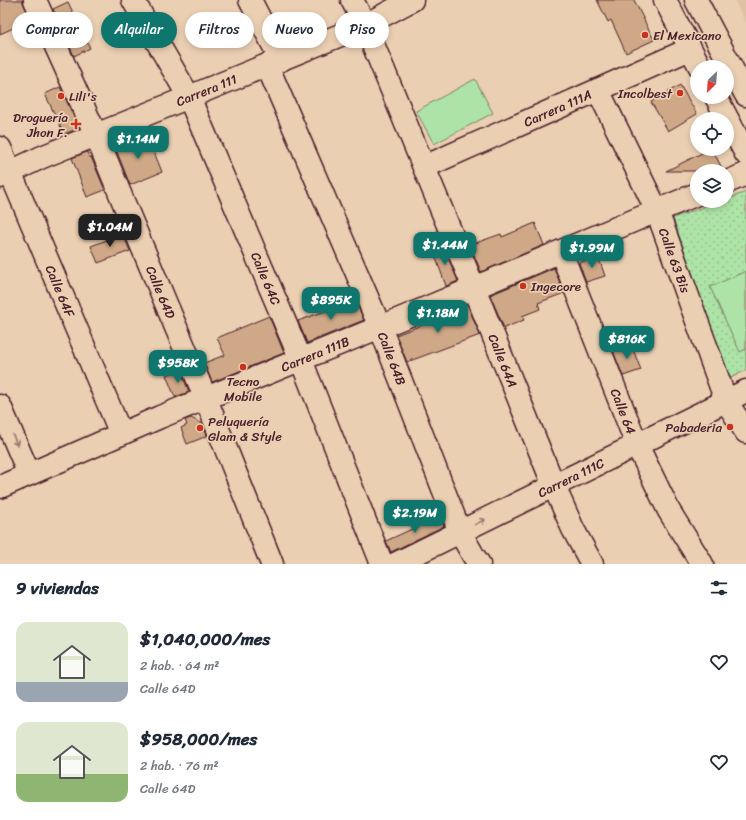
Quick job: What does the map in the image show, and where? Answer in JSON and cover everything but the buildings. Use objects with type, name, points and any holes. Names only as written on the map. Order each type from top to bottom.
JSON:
[{"type":"street","name":"Calle 64D","points":[[35,0],[96,135],[206,398],[272,564]]},
{"type":"street","name":"Calle 64C","points":[[133,0],[189,97],[301,360],[382,564]]},
{"type":"street","name":"Calle 64B","points":[[250,0],[460,532],[479,564]]},
{"type":"street","name":"Calle 64A","points":[[352,0],[358,12]]},
{"type":"street","name":"Carrera 111","points":[[389,12],[412,0]]},
{"type":"street","points":[[665,0],[695,58]]},
{"type":"street","points":[[696,0],[746,95]]},
{"type":"street","name":"Carrera 111","points":[[5,174],[42,156],[335,37]]},
{"type":"street","name":"Calle 64A","points":[[375,48],[554,486],[573,529],[592,564]]},
{"type":"street","name":"Carrera 111A","points":[[424,167],[598,90],[695,58]]},
{"type":"street","name":"Calle 63 Bis","points":[[598,90],[657,211],[726,401],[746,432]]},
{"type":"street","points":[[720,104],[746,154]]},
{"type":"street","name":"Calle 64F","points":[[0,148],[5,174],[121,434]]},
{"type":"street","points":[[734,179],[746,174]]},
{"type":"street","name":"Carrera 111B","points":[[0,487],[206,398],[301,360],[690,197]]},
{"type":"street","name":"Calle 64","points":[[561,252],[637,445],[669,511],[702,564]]},
{"type":"street","name":"Carrera 111C","points":[[395,564],[746,391]]},
{"type":"street","points":[[0,406],[29,474]]},
{"type":"shaded area","points":[[734,0],[746,0],[746,23]]},
{"type":"green space","points":[[475,79],[493,113],[434,144],[416,111]]},
{"type":"green space","points":[[746,192],[746,370],[729,379],[673,218],[701,208],[734,208],[734,196]]},
{"type":"green space","points":[[746,271],[746,349],[740,352],[710,287]]},
{"type":"place","name":"El Mexicano","points":[[645,35]]},
{"type":"place","name":"Incolbest","points":[[680,93]]},
{"type":"place","name":"Lili's","points":[[61,96]]},
{"type":"place","name":"Droguería Jhon F.","points":[[76,124]]},
{"type":"place","name":"Ingecore","points":[[523,286]]},
{"type":"place","name":"Tecno Mobile","points":[[243,367]]},
{"type":"place","name":"Pabaderia","points":[[730,427]]},
{"type":"place","name":"Peluquería Glam & Style","points":[[200,428]]}]
